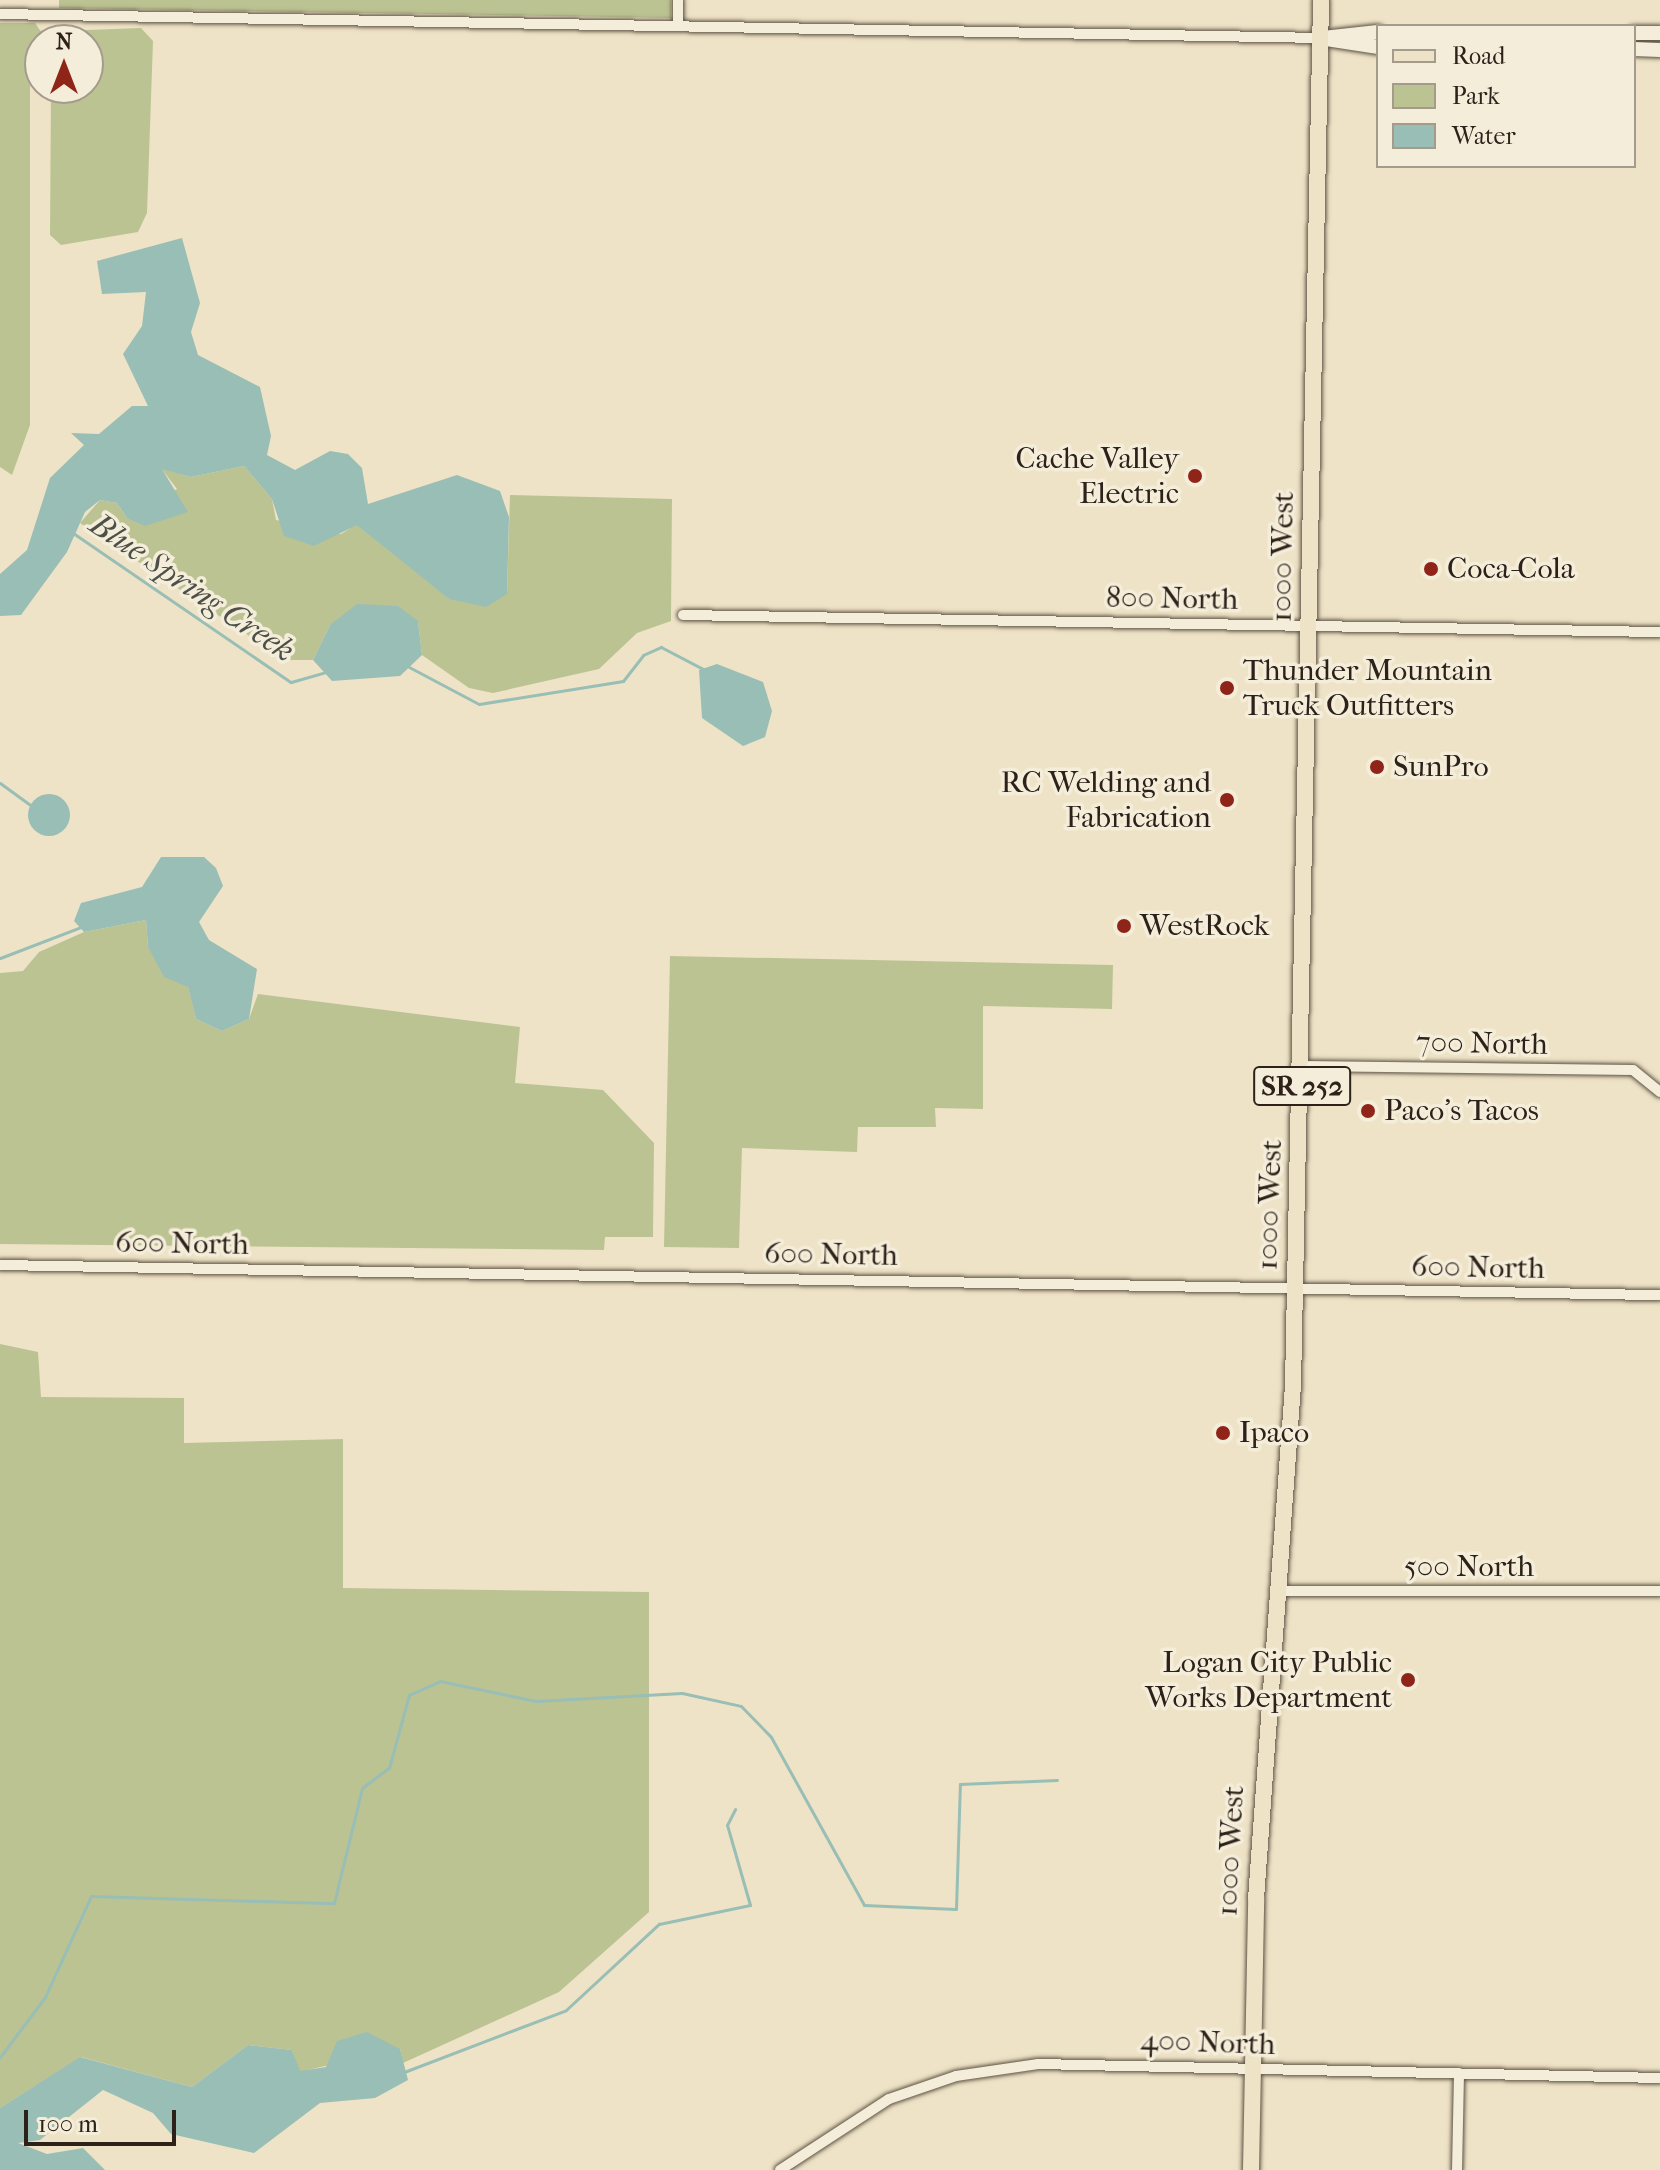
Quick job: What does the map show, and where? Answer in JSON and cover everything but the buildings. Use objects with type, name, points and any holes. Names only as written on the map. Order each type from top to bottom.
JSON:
[{"type":"main road","name":"1000 West","points":[[1251,2170],[1256,1899],[1278,1591],[1295,1289],[1303,1066],[1321,0]]},
{"type":"street","points":[[678,0],[678,24]]},
{"type":"street","points":[[0,14],[678,24],[712,31],[1320,38],[1376,32]]},
{"type":"street","points":[[1636,33],[1660,33]]},
{"type":"street","points":[[1320,38],[1376,47]]},
{"type":"street","points":[[1636,49],[1660,50]]},
{"type":"street","name":"800 North","points":[[683,615],[1660,632]]},
{"type":"street","name":"700 North","points":[[1303,1066],[1633,1070],[1658,1089]]},
{"type":"street","name":"600 North","points":[[0,1265],[1660,1295]]},
{"type":"street","name":"500 North","points":[[1278,1591],[1660,1591]]},
{"type":"street","name":"400 North","points":[[780,2170],[889,2099],[956,2076],[1038,2064],[1660,2078]]},
{"type":"street","points":[[1457,2170],[1459,2073]]},
{"type":"green space","points":[[59,0],[671,0],[671,18],[59,8]]},
{"type":"green space","points":[[0,23],[35,23],[24,24],[24,104],[30,104],[30,425],[12,475],[0,467]]},
{"type":"green space","points":[[141,28],[153,41],[147,213],[138,232],[61,245],[50,235],[51,104],[104,104],[104,29]]},
{"type":"green space","points":[[244,466],[272,499],[276,520],[341,534],[357,524],[387,542],[449,599],[507,593],[510,495],[672,499],[671,621],[637,633],[599,669],[493,693],[469,688],[422,655],[418,621],[330,625],[313,660],[285,660],[80,523],[100,500],[117,503],[127,518],[177,489],[161,468],[191,477]]},
{"type":"green space","points":[[146,920],[148,947],[188,986],[196,1019],[222,1031],[249,1019],[258,994],[520,1027],[515,1083],[603,1090],[654,1143],[653,1237],[605,1237],[604,1250],[0,1244],[0,973],[23,971],[39,952],[84,932]]},
{"type":"green space","points":[[670,956],[1113,965],[1112,1009],[983,1006],[983,1109],[935,1108],[936,1127],[858,1127],[857,1152],[742,1148],[739,1248],[664,1247]]},
{"type":"green space","points":[[0,1344],[38,1352],[41,1397],[184,1398],[184,1443],[343,1439],[343,1588],[649,1592],[649,1912],[559,1992],[403,2063],[400,2049],[299,2072],[292,2050],[248,2045],[192,2087],[81,2057],[0,2108]]},
{"type":"water","points":[[182,238],[200,303],[191,332],[198,355],[260,387],[271,436],[267,455],[295,470],[330,451],[348,454],[362,468],[368,504],[457,475],[500,491],[509,517],[507,594],[486,607],[449,599],[357,525],[314,546],[284,536],[272,499],[244,466],[191,477],[162,469],[188,512],[145,526],[127,518],[117,503],[100,500],[85,512],[67,552],[21,615],[0,616],[0,574],[27,550],[50,478],[84,445],[71,433],[99,434],[132,406],[148,406],[123,354],[142,326],[146,292],[102,294],[97,261]]},
{"type":"water","points":[[357,604],[398,606],[418,621],[422,655],[400,676],[332,681],[313,660],[330,625]]},
{"type":"water","points":[[717,664],[763,682],[772,711],[765,737],[743,746],[702,718],[699,670]]},
{"type":"water","points":[[49,794],[64,800],[70,815],[64,830],[49,836],[34,830],[28,815],[34,800]]},
{"type":"water","points":[[161,857],[204,857],[216,868],[223,886],[199,922],[209,940],[257,969],[249,1019],[222,1031],[196,1019],[188,987],[164,977],[148,947],[146,920],[84,932],[74,921],[81,903],[142,887]]},
{"type":"water","points":[[367,2032],[400,2049],[408,2080],[375,2098],[320,2103],[254,2153],[171,2134],[153,2113],[103,2090],[40,2140],[18,2143],[47,2154],[83,2148],[105,2170],[0,2170],[0,2108],[80,2057],[192,2087],[248,2045],[292,2050],[300,2071],[326,2067],[337,2041]]},
{"type":"waterway","name":"Blue Spring Creek","points":[[73,533],[291,682],[326,672]]},
{"type":"waterway","name":"Blue Spring Creek","points":[[409,667],[479,704],[623,681],[643,655],[661,647],[707,671]]},
{"type":"waterway","points":[[0,783],[30,805]]},
{"type":"waterway","points":[[0,958],[81,927]]},
{"type":"waterway","points":[[0,2057],[45,1997],[91,1896],[334,1903],[362,1788],[389,1768],[409,1695],[440,1681],[536,1701],[682,1693],[741,1706],[771,1737],[864,1905],[956,1909],[960,1784],[1057,1780]]},
{"type":"waterway","points":[[404,2072],[566,2010],[659,1924],[750,1905],[727,1825],[735,1809]]},
{"type":"place","name":"Cache Valley Electric","points":[[1195,476]]},
{"type":"place","name":"Coca-Cola","points":[[1431,569]]},
{"type":"place","name":"Thunder Mountain Truck Outfitters","points":[[1227,688]]},
{"type":"place","name":"SunPro","points":[[1377,767]]},
{"type":"place","name":"RC Welding and Fabrication","points":[[1227,800]]},
{"type":"place","name":"WestRock","points":[[1124,926]]},
{"type":"place","name":"Paco's Tacos","points":[[1368,1111]]},
{"type":"place","name":"Ipaco","points":[[1223,1433]]},
{"type":"place","name":"Logan City Public Works Department","points":[[1408,1680]]}]
